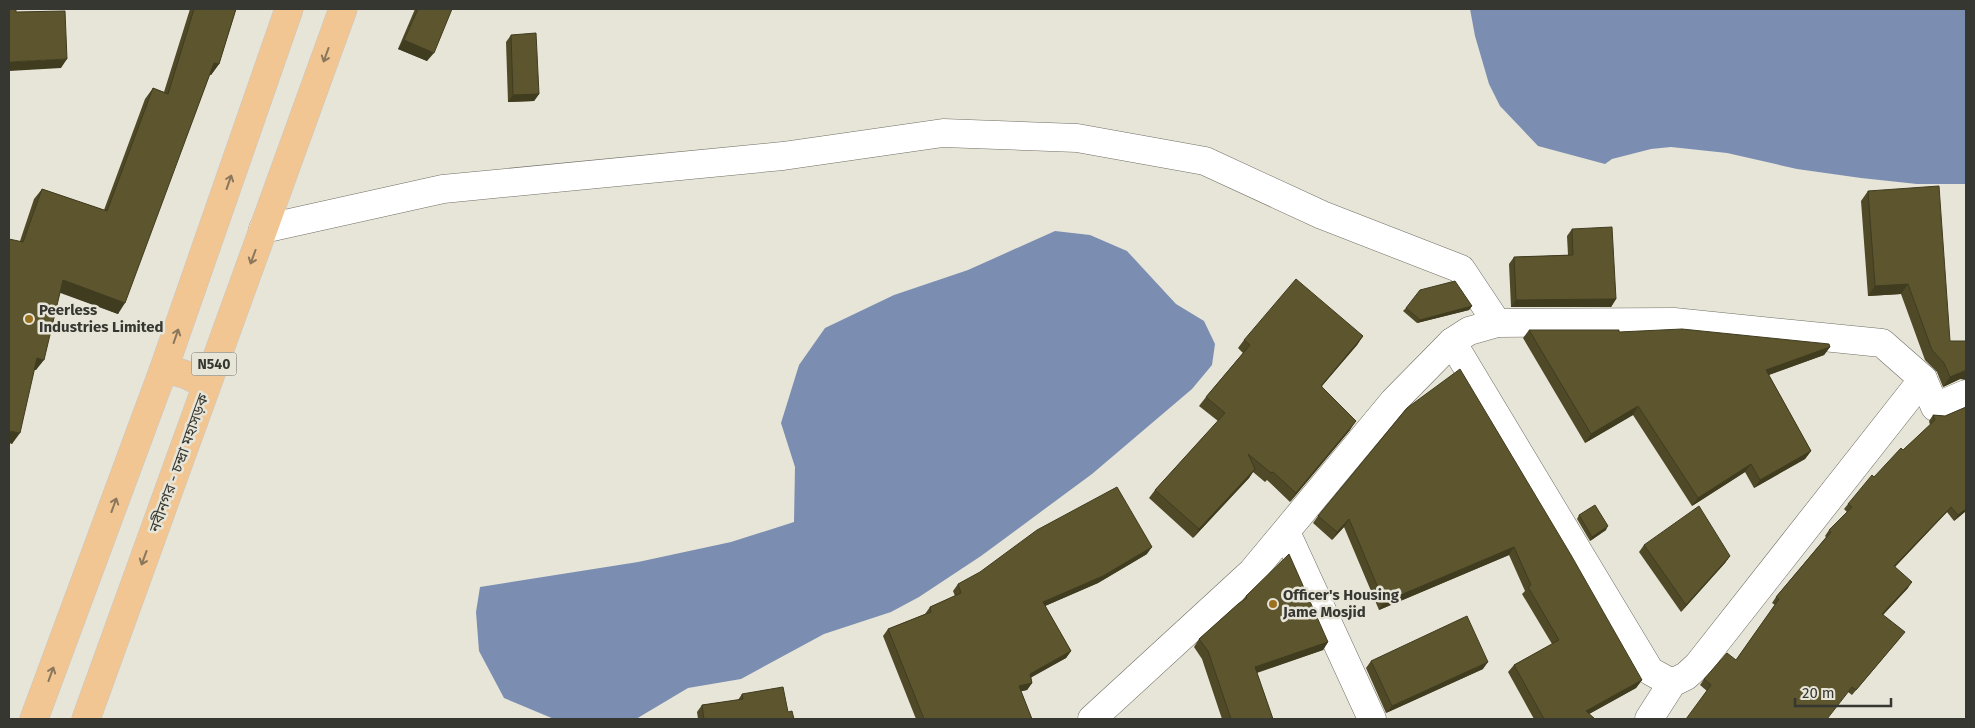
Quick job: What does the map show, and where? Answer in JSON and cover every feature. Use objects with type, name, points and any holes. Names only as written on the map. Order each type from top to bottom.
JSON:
[{"type":"highway","name":"N540","points":[[34,719],[164,371],[289,9]]},
{"type":"highway","name":"নবীনগর - চন্দ্রা মহাসড়ক","points":[[86,719],[343,9]]},
{"type":"highway","points":[[164,371],[186,374],[206,386]]},
{"type":"street","points":[[263,229],[443,189],[784,156],[943,133],[1077,138],[1205,162],[1322,215],[1461,269],[1497,323]]},
{"type":"street","points":[[1099,716],[1252,572],[1394,401],[1452,342],[1469,331],[1497,323],[1674,322],[1882,343],[1923,379],[1935,407],[1966,394]]},
{"type":"street","points":[[1452,342],[1650,671],[1672,683]]},
{"type":"street","points":[[1649,719],[1672,683],[1686,676],[1698,665],[1923,379]]},
{"type":"street","points":[[1286,532],[1372,719]]},
{"type":"water","points":[[1470,9],[1966,9],[1966,184],[1917,184],[1861,178],[1797,169],[1727,153],[1671,147],[1651,149],[1612,159],[1605,164],[1538,146],[1500,106],[1489,84],[1475,36]]},
{"type":"water","points":[[1055,231],[1090,235],[1127,251],[1176,304],[1204,321],[1215,344],[1212,365],[1192,389],[1092,474],[981,556],[919,597],[891,612],[824,634],[741,679],[688,688],[636,719],[554,719],[504,698],[479,651],[476,612],[480,587],[638,562],[731,542],[794,522],[795,467],[781,423],[799,365],[825,328],[894,295],[968,270]]},
{"type":"building","points":[[9,9],[16,9],[16,12],[65,11],[67,59],[9,62]]},
{"type":"building","points":[[194,9],[236,9],[219,64],[214,63],[125,303],[63,280],[44,360],[37,358],[20,433],[9,431],[9,239],[23,242],[42,189],[107,211],[153,88],[168,94]]},
{"type":"building","points":[[418,9],[452,9],[434,53],[404,40]]},
{"type":"building","points":[[536,33],[539,94],[513,95],[511,35]]},
{"type":"building","points":[[1939,186],[1950,341],[1966,341],[1966,370],[1950,377],[1944,363],[1932,350],[1908,284],[1875,286],[1868,191]]},
{"type":"building","points":[[1612,227],[1616,299],[1516,300],[1514,257],[1573,255],[1572,229]]},
{"type":"building","points":[[1296,279],[1363,336],[1321,386],[1356,421],[1296,493],[1273,472],[1271,473],[1248,454],[1255,469],[1199,529],[1155,490],[1225,413],[1206,397],[1250,345],[1244,340]]},
{"type":"building","points":[[1455,281],[1472,306],[1420,320],[1406,308],[1420,290]]},
{"type":"building","points":[[1682,329],[1829,344],[1830,347],[1766,370],[1811,451],[1760,480],[1751,464],[1698,498],[1638,406],[1591,434],[1529,330],[1619,330],[1619,332]]},
{"type":"building","points":[[1460,369],[1571,555],[1642,680],[1586,711],[1595,719],[1544,719],[1514,665],[1559,640],[1528,587],[1531,585],[1514,547],[1384,602],[1349,519],[1337,532],[1318,516],[1407,408]]},
{"type":"building","points":[[1966,407],[1966,509],[1958,515],[1951,507],[1894,566],[1912,582],[1882,614],[1905,632],[1856,690],[1852,687],[1827,719],[1686,719],[1711,685],[1704,679],[1727,653],[1736,660],[1779,599],[1776,597],[1831,532],[1829,530],[1852,507],[1848,504],[1872,475],[1874,477],[1901,448],[1903,450],[1935,420],[1933,415],[1945,416]]},
{"type":"building","points":[[1117,487],[1152,547],[1103,576],[1043,602],[1071,651],[1030,674],[1032,683],[1019,686],[1032,719],[924,719],[888,629],[931,612],[930,607],[961,593],[958,584],[980,572],[1037,530]]},
{"type":"building","points":[[1595,505],[1608,526],[1592,537],[1579,515]]},
{"type":"building","points":[[1699,506],[1730,556],[1686,605],[1644,545]]},
{"type":"building","points":[[1289,554],[1328,642],[1255,667],[1273,719],[1231,719],[1208,651],[1199,639],[1247,598],[1246,596]]},
{"type":"building","points":[[1467,616],[1488,662],[1392,706],[1371,661]]},
{"type":"building","points":[[783,687],[788,712],[792,711],[794,719],[704,719],[702,705],[743,699],[742,694]]},
{"type":"place","name":"Peerless Industries Limited","points":[[29,319]]},
{"type":"place","name":"Officer's Housing Jame Mosjid","points":[[1273,604]]}]
